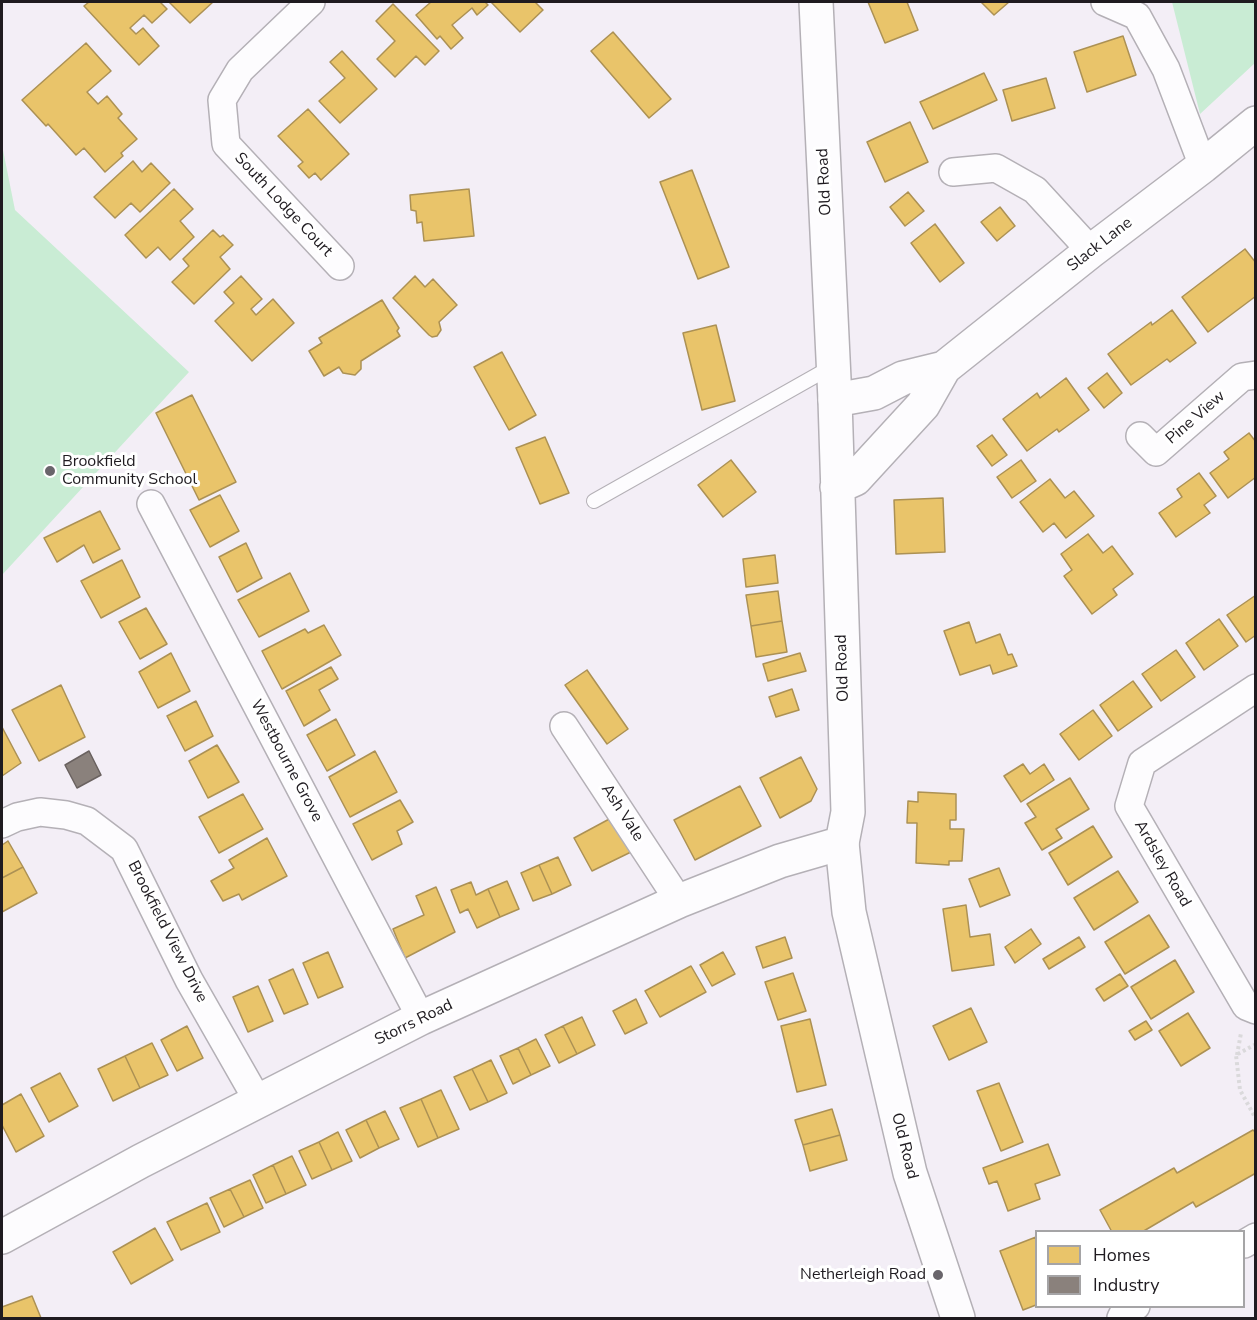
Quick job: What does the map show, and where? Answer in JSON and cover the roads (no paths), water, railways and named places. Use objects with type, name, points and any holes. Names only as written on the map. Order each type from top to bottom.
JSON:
[{"type":"main road","name":"Old Road","points":[[816,2],[835,365],[848,812],[842,843],[849,912],[910,1173],[958,1318]]},
{"type":"main road","name":"Slack Lane","points":[[837,487],[855,479],[923,405],[944,368],[1256,123]]},
{"type":"main road","name":"Slack Lane","points":[[836,400],[874,393],[903,378],[944,368]]},
{"type":"main road","name":"Storrs Road","points":[[2,1237],[141,1161],[421,1018],[679,901],[780,861],[842,843]]},
{"type":"street","name":"South Lodge Court","points":[[311,2],[240,70],[222,100],[226,144],[340,266]]},
{"type":"street","points":[[1105,2],[1137,16],[1166,69],[1203,166]]},
{"type":"street","points":[[953,172],[996,168],[1035,190],[1091,251]]},
{"type":"street","name":"Pine View","points":[[1140,435],[1156,452],[1242,377],[1256,375]]},
{"type":"street","name":"Westbourne Grove","points":[[151,504],[421,1018]]},
{"type":"street","name":"Ardsley Road","points":[[1256,688],[1142,763],[1129,806],[1246,1006],[1256,1010]]},
{"type":"street","name":"Ash Vale","points":[[564,726],[679,901]]},
{"type":"street","name":"Brookfield View Drive","points":[[2,824],[17,817],[40,812],[66,815],[87,821],[124,849],[189,980],[258,1101]]},
{"type":"street","points":[[1121,1318],[1133,1308]]},
{"type":"lane","points":[[594,501],[835,365]]},
{"type":"place","name":"Brookfield Community School","points":[[50,471]]},
{"type":"place","name":"Netherleigh Road","points":[[938,1275]]}]
